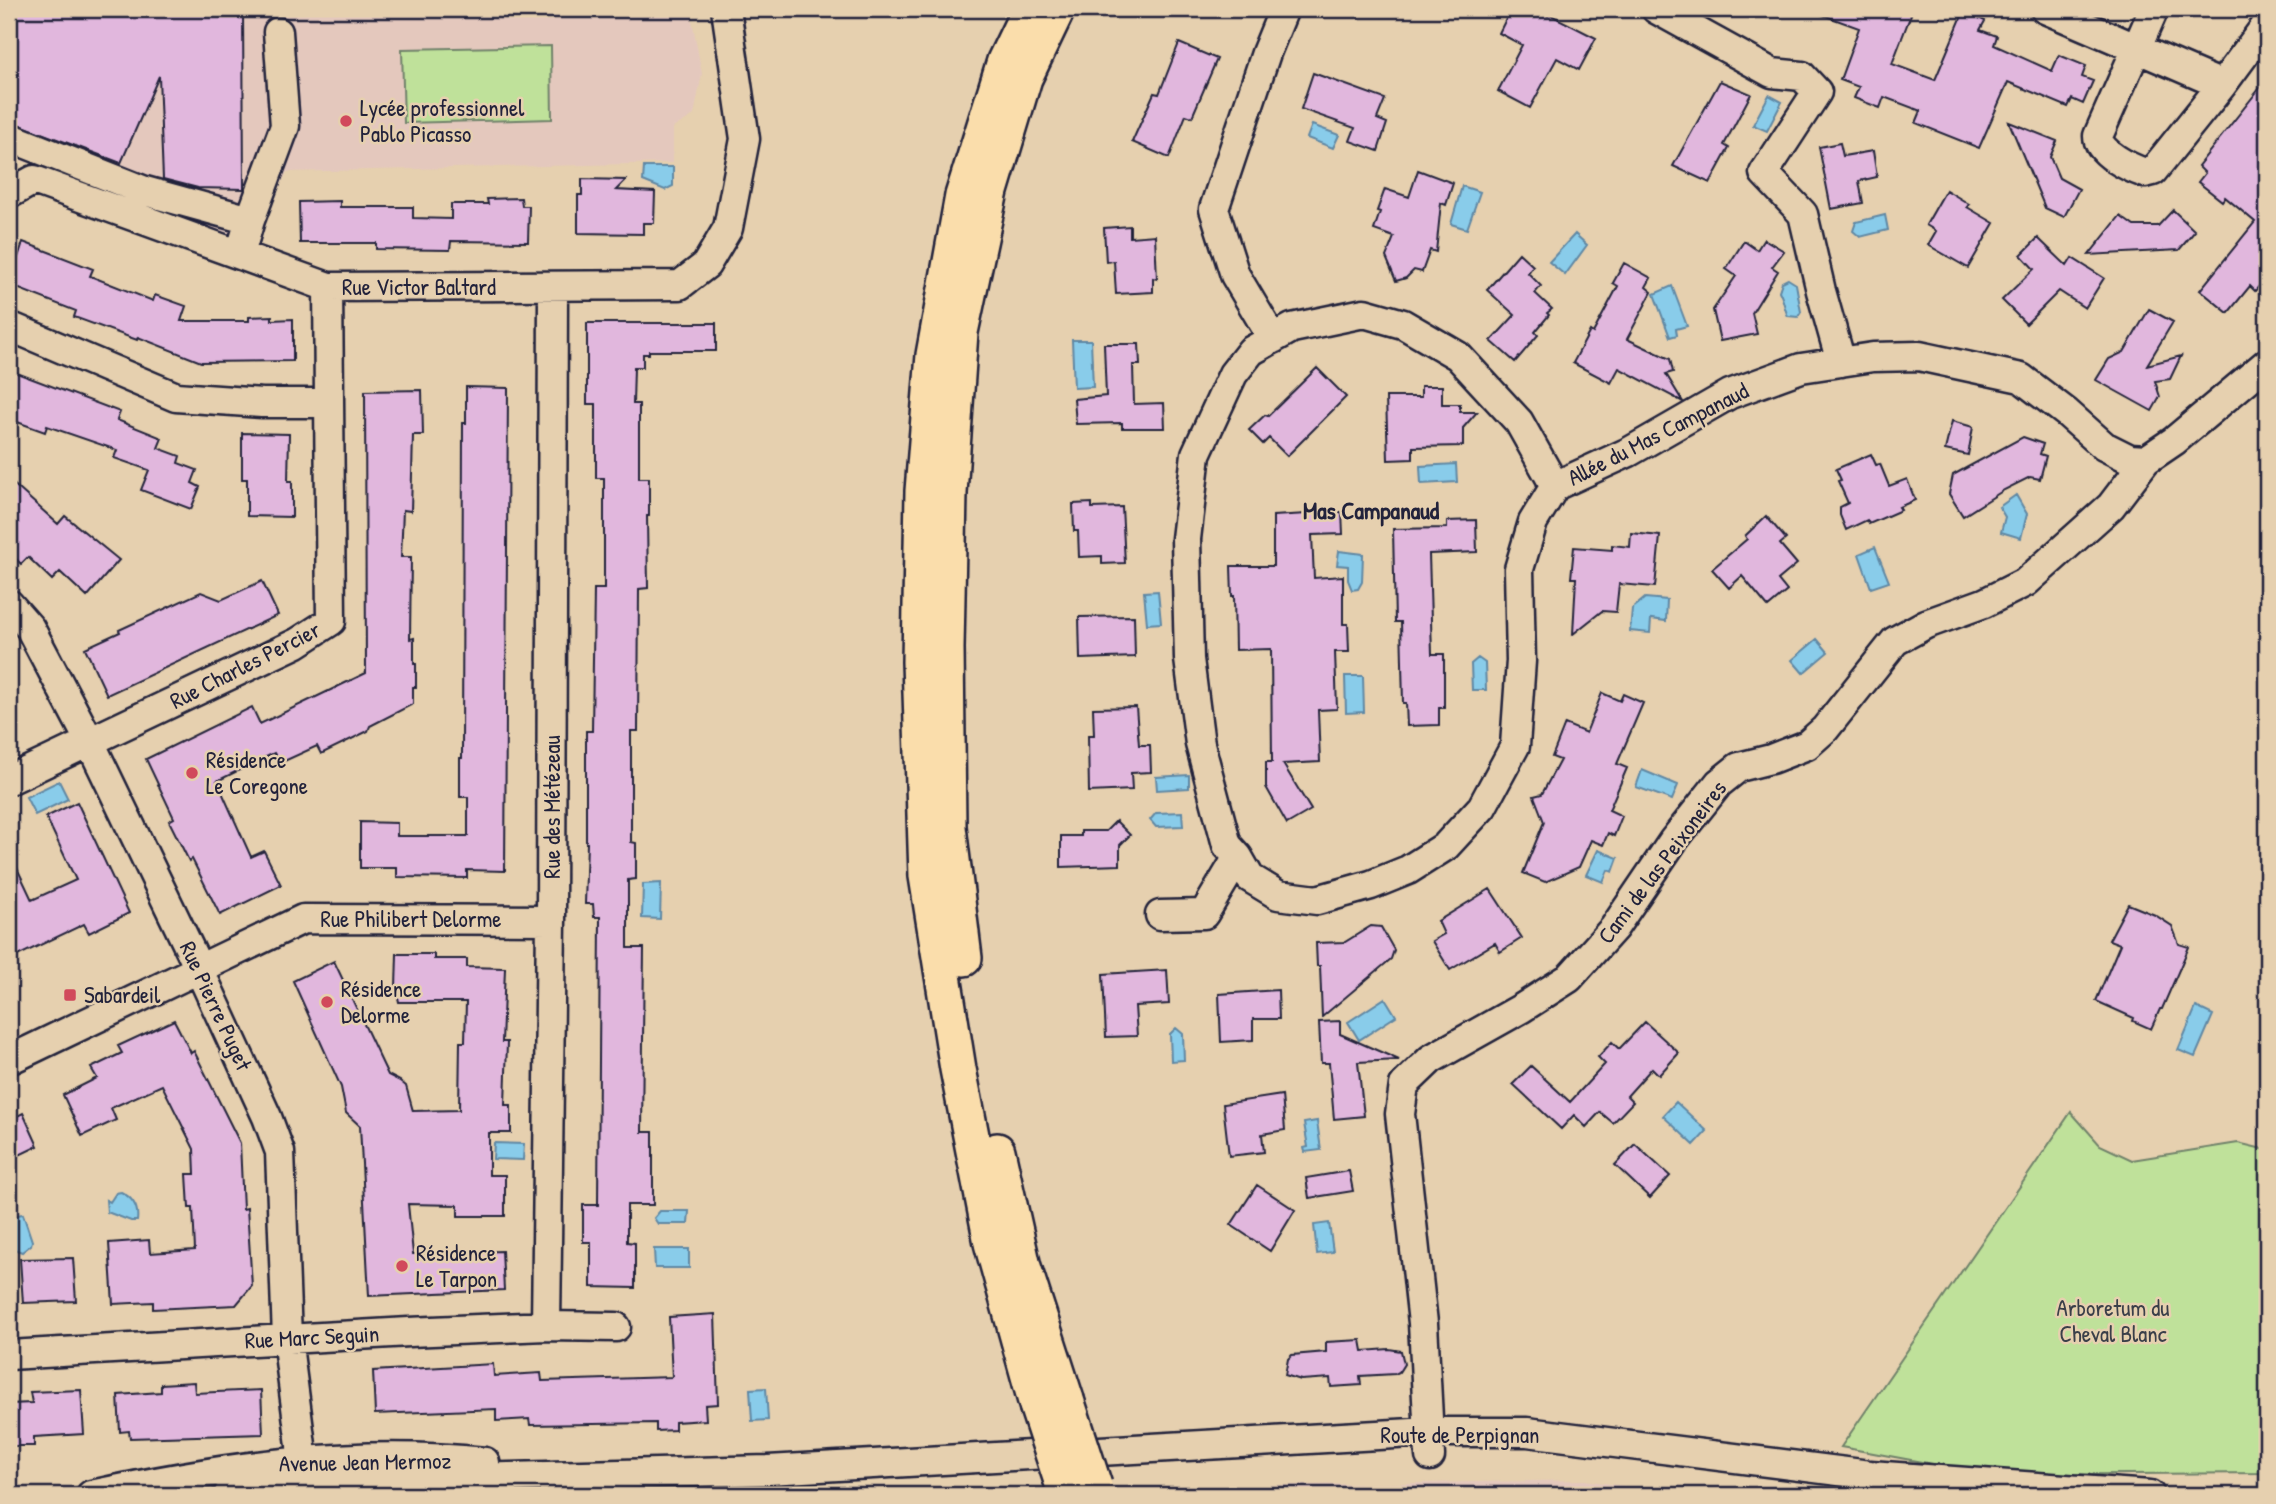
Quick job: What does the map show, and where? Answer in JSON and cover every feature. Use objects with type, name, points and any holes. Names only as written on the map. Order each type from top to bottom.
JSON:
[{"type":"main road","points":[[1030,9],[1005,61],[963,196],[934,355],[923,491],[920,662],[928,876],[958,1069],[992,1243],[1081,1492]]},
{"type":"main road","points":[[1051,1402],[980,1071],[948,827],[946,675],[949,493],[960,332],[990,191],[1024,78],[1057,9]]},
{"type":"street","name":"Rue Victor Baltard","points":[[9,194],[34,180],[328,287],[680,285],[706,265],[728,228],[745,139],[726,9]]},
{"type":"street","points":[[1273,339],[1235,275],[1214,208],[1266,53],[1284,9]]},
{"type":"street","points":[[1656,9],[1772,73],[1802,76],[1817,92],[1764,173],[1772,178],[1803,214],[1841,362]]},
{"type":"street","points":[[2045,9],[2222,85]]},
{"type":"street","points":[[2154,9],[2098,136],[2098,143],[2103,149],[2137,171],[2145,173],[2153,171],[2267,24]]},
{"type":"street","points":[[240,254],[285,127],[278,32]]},
{"type":"street","points":[[9,137],[145,191],[250,220]]},
{"type":"street","name":"Rue Charles Percier","points":[[9,780],[298,643],[331,621],[328,287]]},
{"type":"street","name":"Rue des Métézeau","points":[[546,1326],[551,920],[553,287]]},
{"type":"street","name":"Allée du Mas Campanaud","points":[[1555,486],[1519,422],[1458,356],[1403,324],[1364,313],[1293,328],[1251,351],[1233,374],[1196,454],[1186,538],[1189,659],[1200,744],[1227,845],[1238,857],[1250,878],[1278,895],[1317,901],[1371,885],[1408,870],[1446,846],[1482,807],[1515,746],[1521,661],[1519,569],[1532,522],[1555,486],[1629,452],[1730,394],[1801,368],[1873,357],[1919,356],[2021,378],[2067,412],[2104,446],[2130,459],[2146,460]]},
{"type":"street","points":[[9,326],[176,397],[262,403],[328,403]]},
{"type":"street","name":"Cami de las Peixoneires","points":[[1430,1444],[1423,1323],[1400,1114],[1404,1085],[1431,1059],[1569,978],[1614,928],[1673,841],[1719,783],[1739,767],[1807,746],[1825,729],[1895,641],[1926,624],[1984,603],[2026,582],[2110,506],[2146,460],[2174,441],[2267,363]]},
{"type":"street","name":"Rue Pierre Puget","points":[[9,604],[30,628],[90,742],[198,968],[281,1152],[287,1338],[307,1465]]},
{"type":"street","points":[[1160,915],[1204,914],[1238,857]]},
{"type":"street","name":"Rue Philibert Delorme","points":[[9,1060],[303,919],[551,920]]},
{"type":"street","name":"Rue Marc Seguin","points":[[9,1355],[546,1326],[616,1327]]},
{"type":"street","name":"Route de Perpignan","points":[[768,1470],[1430,1444],[1527,1432],[1870,1475],[2150,1495]]},
{"type":"street","points":[[180,1495],[218,1483],[307,1465]]},
{"type":"street","name":"Avenue Jean Mermoz","points":[[228,1495],[307,1465]]},
{"type":"street","name":"Avenue Jean Mermoz","points":[[90,1495],[157,1481],[307,1465],[600,1474],[768,1470]]},
{"type":"shaded area","name":"Lycée professionnel Pablo Picasso","points":[[9,9],[690,9],[702,74],[694,115],[673,128],[673,163],[287,172],[252,242],[9,156]]},
{"type":"shaded area","points":[[1585,1480],[1678,1495],[1079,1495],[1141,1488]]},
{"type":"green space","points":[[551,46],[552,119],[404,123],[402,49]]},
{"type":"green space","name":"Arboretum du Cheval Blanc","points":[[2071,1112],[2100,1145],[2132,1160],[2238,1143],[2267,1150],[2267,1473],[1992,1475],[1841,1447]]},
{"type":"water","points":[[1769,95],[1782,102],[1767,131],[1753,125]]},
{"type":"water","points":[[1312,125],[1339,135],[1333,148],[1307,138]]},
{"type":"water","points":[[644,167],[673,167],[673,186],[665,190],[643,181]]},
{"type":"water","points":[[1462,186],[1480,192],[1467,229],[1451,224]]},
{"type":"water","points":[[1885,215],[1888,230],[1860,237],[1853,231],[1856,222]]},
{"type":"water","points":[[1575,234],[1587,245],[1565,275],[1549,262]]},
{"type":"water","points":[[1788,279],[1796,284],[1801,312],[1798,317],[1788,316],[1779,291],[1782,282]]},
{"type":"water","points":[[1672,286],[1687,326],[1676,329],[1677,335],[1670,337],[1654,294]]},
{"type":"water","points":[[1072,340],[1091,340],[1093,387],[1074,388]]},
{"type":"water","points":[[1456,464],[1457,482],[1421,484],[1420,466]]},
{"type":"water","points":[[2016,495],[2027,514],[2021,538],[2001,532],[2005,517],[1999,507]]},
{"type":"water","points":[[1875,547],[1889,582],[1871,588],[1859,554]]},
{"type":"water","points":[[1339,551],[1363,554],[1362,582],[1358,589],[1352,590],[1348,580],[1348,566],[1337,565]]},
{"type":"water","points":[[1158,591],[1161,623],[1147,624],[1144,592]]},
{"type":"water","points":[[1645,598],[1667,600],[1666,621],[1651,619],[1650,633],[1630,631],[1632,609]]},
{"type":"water","points":[[1817,639],[1828,652],[1803,673],[1792,660]]},
{"type":"water","points":[[1478,658],[1485,663],[1486,690],[1472,690],[1471,664]]},
{"type":"water","points":[[1345,676],[1363,676],[1364,712],[1346,713]]},
{"type":"water","points":[[1642,770],[1678,785],[1672,800],[1636,787]]},
{"type":"water","points":[[1189,775],[1189,788],[1157,790],[1156,777]]},
{"type":"water","points":[[59,781],[68,799],[35,815],[26,797]]},
{"type":"water","points":[[1182,812],[1183,826],[1156,827],[1150,820],[1156,813]]},
{"type":"water","points":[[1598,850],[1618,858],[1613,872],[1608,870],[1603,882],[1586,875]]},
{"type":"water","points":[[661,883],[660,919],[642,918],[643,884]]},
{"type":"water","points":[[1385,998],[1396,1016],[1359,1040],[1348,1022]]},
{"type":"water","points":[[2196,1007],[2213,1015],[2195,1057],[2178,1050]]},
{"type":"water","points":[[1176,1028],[1183,1034],[1184,1060],[1171,1061],[1170,1034]]},
{"type":"water","points":[[1676,1102],[1707,1131],[1694,1145],[1663,1116]]},
{"type":"water","points":[[1317,1121],[1321,1150],[1305,1152],[1304,1148],[1308,1147],[1304,1123]]},
{"type":"water","points":[[494,1143],[524,1144],[523,1160],[493,1159]]},
{"type":"water","points":[[121,1192],[134,1204],[137,1221],[107,1212],[106,1200],[110,1202],[116,1193]]},
{"type":"water","points":[[660,1211],[689,1211],[688,1224],[658,1224],[654,1218]]},
{"type":"water","points":[[23,1214],[32,1241],[22,1252],[14,1249],[9,1229],[11,1216]]},
{"type":"water","points":[[1329,1223],[1333,1252],[1317,1254],[1314,1225]]},
{"type":"water","points":[[654,1249],[689,1249],[689,1268],[655,1268]]},
{"type":"water","points":[[766,1388],[768,1420],[752,1421],[750,1389]]},
{"type":"building","points":[[9,9],[243,9],[244,189],[198,188],[163,179],[159,76],[121,163],[9,121]]},
{"type":"building","points":[[1511,9],[1533,9],[1548,16],[1549,14],[1596,38],[1579,70],[1557,58],[1530,108],[1498,91],[1522,45],[1499,33]]},
{"type":"building","points":[[1812,9],[1913,9],[1892,64],[1935,80],[1964,11],[1985,21],[1980,30],[1997,36],[1994,45],[2052,71],[2059,55],[2086,66],[2082,77],[2093,81],[2083,104],[2072,99],[2068,107],[2008,82],[1979,148],[1916,123],[1921,111],[1884,97],[1880,108],[1854,98],[1859,87],[1840,80],[1859,28]]},
{"type":"building","points":[[1179,43],[1217,59],[1192,117],[1186,115],[1169,158],[1132,142],[1154,93],[1159,94]]},
{"type":"building","points":[[1313,73],[1385,99],[1377,119],[1387,123],[1378,151],[1350,141],[1355,128],[1301,109]]},
{"type":"building","points":[[2267,79],[2267,276],[2255,291],[2250,286],[2228,313],[2200,290],[2255,222],[2225,197],[2222,201],[2198,182],[2205,173],[2198,166]]},
{"type":"building","points":[[1720,81],[1751,94],[1724,145],[1729,148],[1710,183],[1673,166]]},
{"type":"building","points":[[2009,122],[2057,141],[2050,157],[2059,178],[2079,189],[2064,217],[2045,208]]},
{"type":"building","points":[[1840,143],[1843,156],[1873,151],[1877,177],[1859,181],[1863,203],[1831,209],[1819,147]]},
{"type":"building","points":[[1418,170],[1453,183],[1446,205],[1441,203],[1436,252],[1430,250],[1422,272],[1414,270],[1406,278],[1396,281],[1386,257],[1394,237],[1374,230],[1380,212],[1377,211],[1385,189],[1409,197]]},
{"type":"building","points":[[582,179],[626,180],[616,190],[655,192],[654,223],[643,223],[643,234],[578,233],[578,195],[582,195]]},
{"type":"building","points":[[1946,190],[1969,204],[1967,207],[1994,223],[1968,268],[1928,245],[1936,231],[1926,225]]},
{"type":"building","points":[[521,198],[522,206],[529,206],[528,242],[451,241],[450,250],[376,249],[376,243],[300,243],[299,202],[340,201],[340,207],[413,207],[413,218],[451,219],[451,204],[488,204],[487,199]]},
{"type":"building","points":[[2173,210],[2195,231],[2179,250],[2089,255],[2120,216],[2134,226],[2158,226]]},
{"type":"building","points":[[1130,226],[1130,237],[1155,235],[1157,279],[1153,278],[1153,292],[1116,294],[1114,261],[1106,262],[1104,228]]},
{"type":"building","points":[[2038,238],[2067,266],[2072,258],[2104,278],[2085,308],[2059,291],[2026,324],[2002,300],[2034,269],[2021,255]]},
{"type":"building","points":[[1764,239],[1784,251],[1772,267],[1778,271],[1752,313],[1757,334],[1720,341],[1713,310],[1736,276],[1726,269],[1744,241],[1757,250]]},
{"type":"building","points":[[23,242],[93,269],[90,276],[153,301],[155,295],[186,306],[181,321],[249,321],[249,317],[272,316],[272,320],[293,319],[293,361],[201,362],[138,337],[137,340],[74,317],[76,311],[9,285]]},
{"type":"building","points":[[1519,253],[1533,266],[1528,273],[1541,286],[1535,293],[1552,309],[1535,332],[1538,335],[1515,362],[1491,341],[1515,315],[1487,290]]},
{"type":"building","points":[[1624,263],[1651,278],[1646,287],[1652,292],[1627,339],[1670,359],[1673,372],[1666,374],[1683,402],[1619,368],[1611,383],[1573,363],[1590,331],[1593,333],[1618,286],[1613,283]]},
{"type":"building","points":[[2149,309],[2173,322],[2147,365],[2181,356],[2170,379],[2155,381],[2160,397],[2152,411],[2096,380],[2109,359],[2124,352]]},
{"type":"building","points":[[587,323],[716,323],[716,351],[649,351],[649,354],[643,354],[643,367],[634,367],[633,404],[639,404],[639,478],[649,478],[649,516],[648,588],[639,589],[638,731],[631,731],[631,842],[636,843],[636,879],[628,880],[628,948],[644,948],[642,1132],[653,1132],[653,1205],[627,1205],[627,1242],[635,1243],[635,1288],[591,1287],[591,1242],[583,1242],[583,1205],[598,1205],[600,917],[594,917],[593,904],[585,904],[586,731],[592,731],[594,589],[604,589],[604,478],[596,478],[596,404],[587,404]]},
{"type":"building","points":[[1104,344],[1139,344],[1140,365],[1133,365],[1134,404],[1164,403],[1165,428],[1122,428],[1122,423],[1076,424],[1074,399],[1106,396]]},
{"type":"building","points":[[1317,368],[1346,397],[1287,456],[1269,438],[1263,444],[1249,430],[1265,415],[1268,416]]},
{"type":"building","points":[[9,370],[120,412],[117,420],[162,438],[158,448],[180,456],[178,463],[197,470],[192,483],[200,487],[191,509],[141,490],[149,470],[114,458],[117,450],[47,426],[45,432],[9,419]]},
{"type":"building","points":[[1421,386],[1442,386],[1442,404],[1460,404],[1460,412],[1477,412],[1463,428],[1463,446],[1413,447],[1413,459],[1388,460],[1386,397],[1421,397]]},
{"type":"building","points":[[466,387],[508,388],[505,871],[467,870],[467,878],[397,877],[397,868],[360,868],[360,822],[397,823],[397,836],[468,836],[468,797],[460,797],[463,423],[466,423]]},
{"type":"building","points":[[422,390],[423,435],[413,435],[411,511],[403,510],[401,557],[411,557],[410,639],[414,638],[416,664],[413,704],[370,726],[368,731],[321,754],[317,746],[280,763],[274,753],[217,781],[251,857],[264,851],[281,885],[220,915],[169,821],[174,818],[146,759],[252,707],[260,724],[366,673],[365,391]]},
{"type":"building","points":[[1952,421],[1973,427],[1968,455],[1945,450]]},
{"type":"building","points":[[242,433],[289,434],[288,481],[292,481],[292,517],[247,516],[247,479],[242,479]]},
{"type":"building","points":[[2023,437],[2043,444],[2040,454],[2046,456],[2040,479],[2030,477],[1963,516],[1949,494],[1953,475]]},
{"type":"building","points":[[1871,454],[1876,465],[1880,464],[1889,486],[1907,479],[1915,500],[1899,507],[1901,510],[1869,524],[1867,520],[1846,530],[1840,507],[1848,503],[1838,481],[1841,480],[1836,469]]},
{"type":"building","points":[[9,480],[58,524],[65,516],[119,560],[87,597],[60,572],[52,580],[28,557],[21,564],[9,552]]},
{"type":"building","points":[[1092,503],[1092,508],[1122,507],[1125,563],[1102,564],[1102,556],[1079,557],[1073,504]]},
{"type":"building","points":[[1342,512],[1343,534],[1312,535],[1314,578],[1343,576],[1343,624],[1348,624],[1349,652],[1335,652],[1337,709],[1318,710],[1320,762],[1283,764],[1311,810],[1287,824],[1266,787],[1266,762],[1272,762],[1271,649],[1235,650],[1231,566],[1273,566],[1273,516]]},
{"type":"building","points":[[1766,516],[1786,539],[1780,544],[1797,564],[1778,580],[1787,591],[1768,607],[1742,576],[1729,588],[1712,569],[1747,539],[1745,536]]},
{"type":"building","points":[[1476,520],[1477,552],[1429,554],[1432,654],[1444,654],[1444,708],[1439,708],[1439,725],[1407,726],[1406,703],[1403,703],[1401,622],[1395,622],[1393,529],[1447,528],[1447,521]]},
{"type":"building","points":[[1631,533],[1660,536],[1655,587],[1619,584],[1616,612],[1602,611],[1573,634],[1576,578],[1571,578],[1574,547],[1612,550],[1612,545],[1630,547]]},
{"type":"building","points":[[262,581],[278,615],[107,695],[85,648],[201,592],[221,600]]},
{"type":"building","points":[[1134,616],[1135,657],[1080,659],[1079,617]]},
{"type":"building","points":[[1602,693],[1620,701],[1623,694],[1643,703],[1617,764],[1627,768],[1609,810],[1622,816],[1614,836],[1608,833],[1603,845],[1591,840],[1579,867],[1545,882],[1523,873],[1544,822],[1534,796],[1542,794],[1560,760],[1552,757],[1565,724],[1586,733]]},
{"type":"building","points":[[1136,707],[1139,745],[1150,745],[1151,772],[1131,773],[1132,790],[1089,792],[1088,735],[1094,735],[1093,708]]},
{"type":"building","points":[[77,802],[129,913],[89,933],[84,924],[9,960],[9,851],[32,900],[76,880],[46,817]]},
{"type":"building","points":[[1116,821],[1130,835],[1120,845],[1120,865],[1061,867],[1061,836],[1081,836],[1081,831],[1106,831]]},
{"type":"building","points":[[1490,889],[1522,938],[1500,952],[1495,943],[1450,970],[1432,941],[1444,934],[1438,921]]},
{"type":"building","points":[[2128,904],[2155,915],[2172,926],[2179,944],[2189,947],[2151,1029],[2096,1001],[2120,944],[2109,940]]},
{"type":"building","points":[[1371,926],[1381,927],[1394,950],[1391,959],[1322,1017],[1320,966],[1317,966],[1316,943],[1345,942]]},
{"type":"building","points":[[397,954],[434,954],[434,959],[467,959],[467,967],[505,968],[502,1042],[507,1042],[505,1105],[511,1105],[511,1133],[489,1133],[489,1175],[505,1175],[505,1216],[458,1216],[458,1205],[408,1204],[413,1254],[502,1251],[504,1290],[369,1296],[360,1126],[346,1113],[341,1087],[293,981],[334,961],[388,1075],[406,1086],[413,1111],[459,1110],[460,1042],[465,1042],[466,1002],[399,1002],[396,988]]},
{"type":"building","points":[[1167,970],[1169,1004],[1135,1006],[1137,1036],[1106,1037],[1103,974]]},
{"type":"building","points":[[1278,990],[1279,1019],[1253,1019],[1253,1040],[1221,1042],[1219,994]]},
{"type":"building","points":[[174,1020],[191,1053],[194,1051],[240,1143],[243,1209],[247,1208],[252,1286],[236,1305],[153,1309],[153,1302],[113,1304],[109,1243],[149,1240],[150,1253],[195,1250],[193,1208],[189,1208],[187,1174],[195,1174],[194,1149],[162,1085],[111,1108],[116,1120],[82,1136],[63,1095],[97,1078],[91,1068],[122,1053],[118,1046]]},
{"type":"building","points":[[1340,1021],[1340,1034],[1399,1060],[1358,1062],[1364,1116],[1334,1119],[1329,1063],[1321,1063],[1319,1022]]},
{"type":"building","points":[[1645,1022],[1679,1053],[1659,1075],[1652,1068],[1627,1096],[1633,1102],[1613,1123],[1600,1112],[1586,1127],[1574,1115],[1561,1129],[1513,1084],[1531,1066],[1570,1102],[1605,1064],[1598,1057],[1612,1042],[1619,1049]]},
{"type":"building","points":[[1282,1095],[1285,1130],[1262,1134],[1264,1152],[1229,1156],[1223,1104]]},
{"type":"building","points":[[23,1113],[38,1146],[9,1160],[9,1120]]},
{"type":"building","points":[[1635,1144],[1670,1176],[1650,1198],[1615,1165]]},
{"type":"building","points":[[1349,1171],[1353,1191],[1309,1198],[1306,1178]]},
{"type":"building","points":[[1257,1185],[1295,1210],[1270,1251],[1231,1225]]},
{"type":"building","points":[[73,1258],[76,1301],[23,1303],[20,1259]]},
{"type":"building","points":[[715,1314],[718,1404],[705,1405],[706,1420],[675,1422],[675,1430],[656,1431],[656,1423],[530,1425],[529,1419],[496,1421],[496,1409],[375,1414],[373,1371],[493,1364],[494,1376],[541,1373],[542,1381],[672,1377],[669,1317]]},
{"type":"building","points":[[1361,1340],[1363,1351],[1401,1351],[1404,1364],[1399,1372],[1360,1376],[1361,1385],[1331,1387],[1330,1378],[1301,1380],[1285,1375],[1288,1359],[1292,1355],[1326,1352],[1326,1342]]},
{"type":"building","points":[[194,1382],[195,1393],[261,1390],[263,1434],[130,1438],[129,1431],[120,1432],[118,1395],[161,1392],[161,1384]]},
{"type":"building","points":[[81,1390],[84,1434],[34,1437],[34,1446],[9,1446],[9,1404],[32,1403],[30,1392]]},
{"type":"place","name":"Lycée professionnel Pablo Picasso","points":[[346,121]]},
{"type":"place","name":"Résidence Le Coregone","points":[[192,773]]},
{"type":"place","name":"Sabardeil","points":[[70,995]]},
{"type":"place","name":"Résidence Delorme","points":[[327,1002]]},
{"type":"place","name":"Résidence Le Tarpon","points":[[402,1266]]},
{"type":"district","name":"Mas Campanaud","points":[[1371,511]]}]
